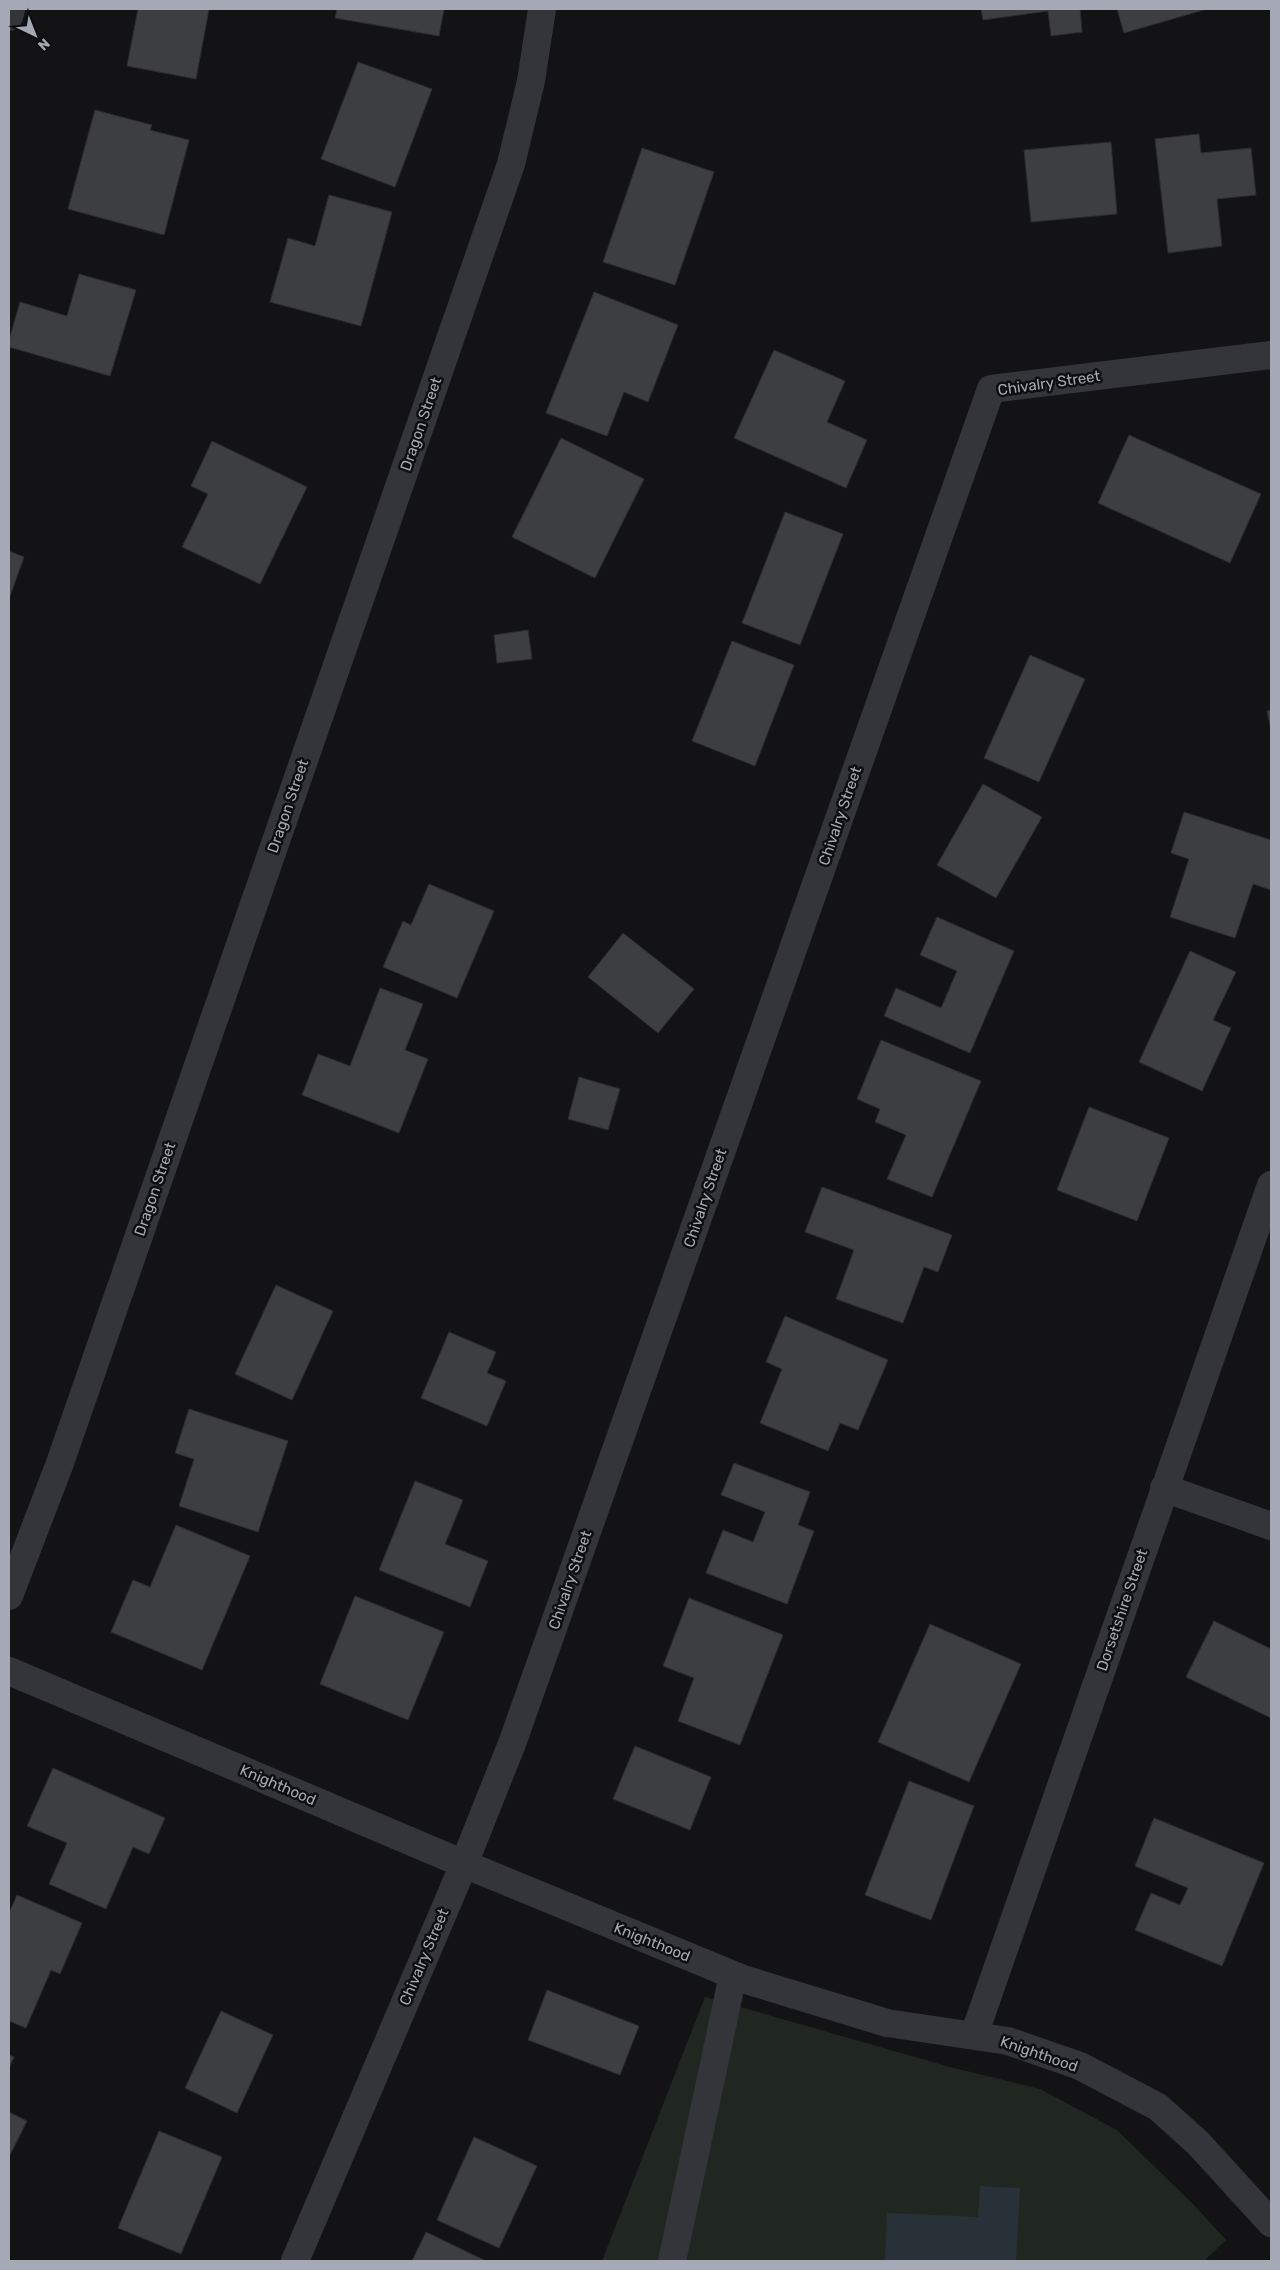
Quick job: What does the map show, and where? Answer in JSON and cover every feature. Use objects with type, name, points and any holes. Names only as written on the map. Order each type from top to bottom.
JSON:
[{"type":"street","points":[[9,18],[11,9]]},
{"type":"street","name":"Dragon Street","points":[[9,1596],[60,1463],[511,164],[531,81],[542,9]]},
{"type":"street","name":"Chivalry Street","points":[[295,2261],[464,1864],[513,1741],[991,389],[1271,355]]},
{"type":"street","name":"Dorsetshire Street","points":[[974,2035],[1271,1185]]},
{"type":"street","points":[[1164,1488],[1271,1526]]},
{"type":"street","name":"Knighthood","points":[[9,1671],[464,1864],[733,1975],[887,2023],[1008,2041],[1080,2066],[1158,2107],[1198,2143],[1271,2223]]},
{"type":"street","points":[[672,2261],[733,1975]]},
{"type":"shaded area","points":[[705,1997],[950,2067],[1040,2089],[1117,2130],[1193,2204],[1226,2240],[1204,2261],[602,2261]]},
{"type":"shaded area","points":[[980,2186],[1020,2188],[1016,2261],[885,2261],[887,2213],[978,2217]]},
{"type":"building","points":[[138,9],[209,9],[196,79],[127,66]]},
{"type":"building","points":[[337,9],[444,9],[439,36],[335,18]]},
{"type":"building","points":[[981,9],[1080,9],[1082,32],[1051,36],[1048,11],[983,20]]},
{"type":"building","points":[[1117,9],[1207,9],[1124,33]]},
{"type":"building","points":[[358,62],[432,89],[395,187],[321,159]]},
{"type":"building","points":[[95,110],[152,125],[150,130],[189,140],[164,235],[68,209]]},
{"type":"building","points":[[1199,134],[1201,153],[1251,148],[1256,195],[1217,199],[1222,246],[1168,253],[1155,139]]},
{"type":"building","points":[[1111,142],[1117,214],[1031,222],[1024,150]]},
{"type":"building","points":[[642,148],[714,172],[675,285],[603,262]]},
{"type":"building","points":[[329,195],[392,212],[361,326],[270,302],[288,238],[315,246]]},
{"type":"building","points":[[79,274],[136,290],[110,376],[9,347],[9,340],[20,302],[67,316]]},
{"type":"building","points":[[594,292],[678,325],[648,402],[624,392],[607,436],[546,413]]},
{"type":"building","points":[[774,350],[845,381],[827,422],[867,440],[846,488],[734,438]]},
{"type":"building","points":[[1129,435],[1261,494],[1230,563],[1098,503]]},
{"type":"building","points":[[561,438],[644,479],[595,578],[512,537]]},
{"type":"building","points":[[212,441],[307,487],[260,584],[182,547],[208,494],[191,486]]},
{"type":"building","points":[[785,512],[843,534],[800,645],[742,623]]},
{"type":"building","points":[[9,551],[24,557],[9,599]]},
{"type":"building","points":[[528,630],[532,659],[497,663],[494,635]]},
{"type":"building","points":[[732,641],[794,665],[755,766],[692,741]]},
{"type":"building","points":[[1030,655],[1085,679],[1039,782],[984,758]]},
{"type":"building","points":[[1271,710],[1271,730],[1267,711]]},
{"type":"building","points":[[983,784],[1042,817],[996,898],[937,865]]},
{"type":"building","points":[[1184,812],[1271,840],[1271,890],[1253,884],[1235,938],[1170,917],[1189,859],[1171,853]]},
{"type":"building","points":[[429,884],[494,911],[457,998],[383,967],[403,921],[411,925]]},
{"type":"building","points":[[937,917],[1014,951],[970,1053],[884,1016],[896,988],[941,1008],[957,971],[920,955]]},
{"type":"building","points":[[623,933],[694,989],[658,1033],[588,977]]},
{"type":"building","points":[[1190,951],[1236,972],[1213,1020],[1231,1028],[1202,1091],[1139,1062]]},
{"type":"building","points":[[380,988],[423,1004],[405,1050],[428,1059],[399,1133],[302,1095],[318,1054],[350,1066]]},
{"type":"building","points":[[881,1040],[981,1081],[932,1197],[887,1179],[906,1135],[875,1122],[880,1109],[857,1099]]},
{"type":"building","points":[[579,1077],[620,1089],[608,1130],[568,1119]]},
{"type":"building","points":[[1089,1107],[1169,1138],[1137,1221],[1057,1190]]},
{"type":"building","points":[[822,1187],[952,1235],[938,1272],[924,1267],[903,1323],[836,1299],[854,1250],[805,1232]]},
{"type":"building","points":[[276,1285],[333,1311],[292,1400],[235,1374]]},
{"type":"building","points":[[785,1316],[888,1360],[858,1430],[840,1423],[828,1451],[760,1423],[782,1369],[766,1362]]},
{"type":"building","points":[[449,1332],[496,1352],[487,1373],[506,1381],[487,1426],[421,1398]]},
{"type":"building","points":[[189,1409],[288,1441],[258,1532],[179,1506],[194,1459],[175,1453]]},
{"type":"building","points":[[734,1463],[810,1492],[798,1525],[814,1531],[787,1604],[706,1573],[723,1530],[753,1542],[765,1512],[721,1495]]},
{"type":"building","points":[[415,1481],[463,1500],[445,1544],[488,1561],[470,1607],[379,1570]]},
{"type":"building","points":[[176,1525],[250,1556],[202,1670],[111,1632],[133,1580],[150,1587]]},
{"type":"building","points":[[355,1596],[444,1632],[408,1720],[320,1684]]},
{"type":"building","points":[[689,1598],[783,1635],[740,1745],[678,1721],[694,1678],[663,1666]]},
{"type":"building","points":[[1214,1621],[1271,1649],[1271,1718],[1186,1677]]},
{"type":"building","points":[[930,1624],[1021,1664],[969,1782],[878,1742]]},
{"type":"building","points":[[635,1746],[711,1777],[690,1830],[613,1799]]},
{"type":"building","points":[[53,1768],[165,1818],[149,1854],[133,1847],[106,1909],[49,1884],[67,1843],[27,1826]]},
{"type":"building","points":[[909,1781],[974,1806],[931,1920],[865,1895]]},
{"type":"building","points":[[1154,1818],[1264,1863],[1222,1966],[1135,1930],[1151,1893],[1180,1905],[1188,1888],[1135,1866]]},
{"type":"building","points":[[17,1895],[82,1923],[60,1974],[51,1970],[26,2028],[9,2021],[9,1913]]},
{"type":"building","points":[[547,1990],[639,2026],[620,2075],[528,2040]]},
{"type":"building","points":[[221,2011],[273,2035],[237,2113],[185,2088]]},
{"type":"building","points":[[9,2055],[14,2057],[9,2068]]},
{"type":"building","points":[[9,2112],[27,2121],[9,2157]]},
{"type":"building","points":[[159,2131],[222,2157],[181,2254],[118,2228]]},
{"type":"building","points":[[474,2137],[537,2166],[499,2248],[437,2220]]},
{"type":"building","points":[[426,2232],[486,2261],[412,2261]]}]
